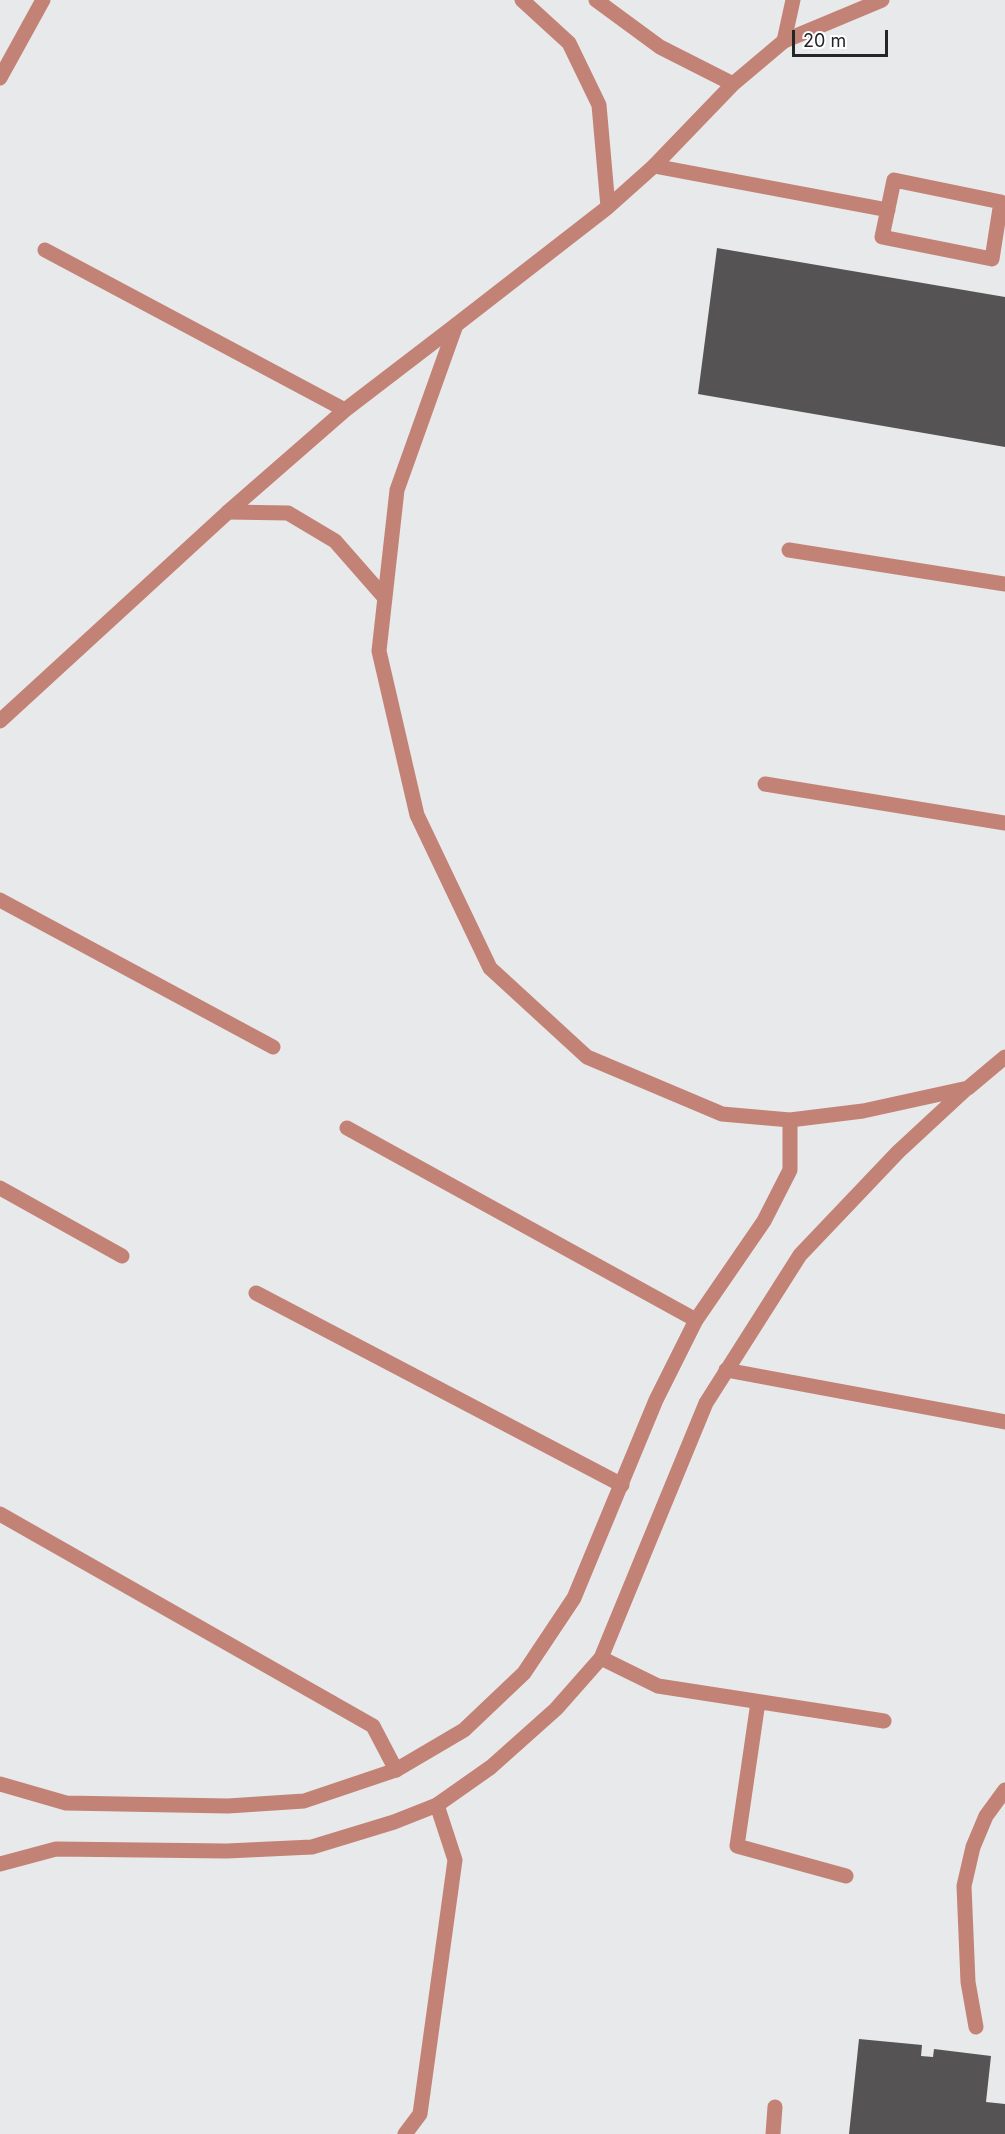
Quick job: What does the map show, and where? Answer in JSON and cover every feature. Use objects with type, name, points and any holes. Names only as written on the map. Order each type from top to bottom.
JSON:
[{"type":"street","points":[[0,78],[43,0]]},
{"type":"street","points":[[522,0],[569,43],[599,105],[608,207]]},
{"type":"street","points":[[596,0],[660,47],[733,84]]},
{"type":"street","points":[[784,41],[794,0]]},
{"type":"street","points":[[0,721],[228,512],[345,410],[608,207],[654,166],[733,84],[784,41],[882,0]]},
{"type":"street","points":[[654,166],[888,210]]},
{"type":"street","points":[[894,180],[1001,202],[1001,232],[992,259],[882,237],[888,210],[894,180]]},
{"type":"street","points":[[45,250],[345,410]]},
{"type":"street","points":[[456,325],[397,490],[380,651],[417,815],[490,968],[587,1058],[722,1114],[790,1120],[863,1111],[968,1088]]},
{"type":"street","points":[[228,512],[288,513],[335,541],[385,598]]},
{"type":"street","points":[[789,550],[1005,584]]},
{"type":"street","points":[[765,784],[1005,823]]},
{"type":"street","points":[[0,900],[273,1047]]},
{"type":"street","points":[[0,1864],[56,1849],[227,1851],[312,1847],[394,1822],[437,1805],[491,1767],[556,1709],[601,1658],[706,1403],[800,1255],[898,1152],[1005,1057]]},
{"type":"street","points":[[0,1784],[66,1803],[228,1806],[304,1801],[396,1770],[464,1730],[524,1673],[574,1598],[656,1400],[696,1320],[764,1221],[790,1170],[790,1120]]},
{"type":"street","points":[[347,1128],[696,1320]]},
{"type":"street","points":[[0,1188],[122,1256]]},
{"type":"street","points":[[256,1293],[622,1485]]},
{"type":"street","points":[[726,1370],[1005,1422]]},
{"type":"street","points":[[0,1514],[373,1726],[396,1770]]},
{"type":"street","points":[[601,1658],[658,1686],[884,1721]]},
{"type":"street","points":[[758,1702],[737,1846],[846,1876]]},
{"type":"street","points":[[976,2027],[967,1970],[964,1887],[973,1847],[986,1816],[1005,1790]]},
{"type":"street","points":[[405,2134],[420,2114],[455,1860],[437,1805]]},
{"type":"street","points":[[773,2134],[775,2107]]},
{"type":"building","points":[[717,248],[1005,297],[1005,447],[698,394]]},
{"type":"building","points":[[859,2039],[922,2045],[921,2056],[933,2057],[934,2049],[991,2056],[986,2102],[1005,2104],[1005,2134],[849,2134]]}]
